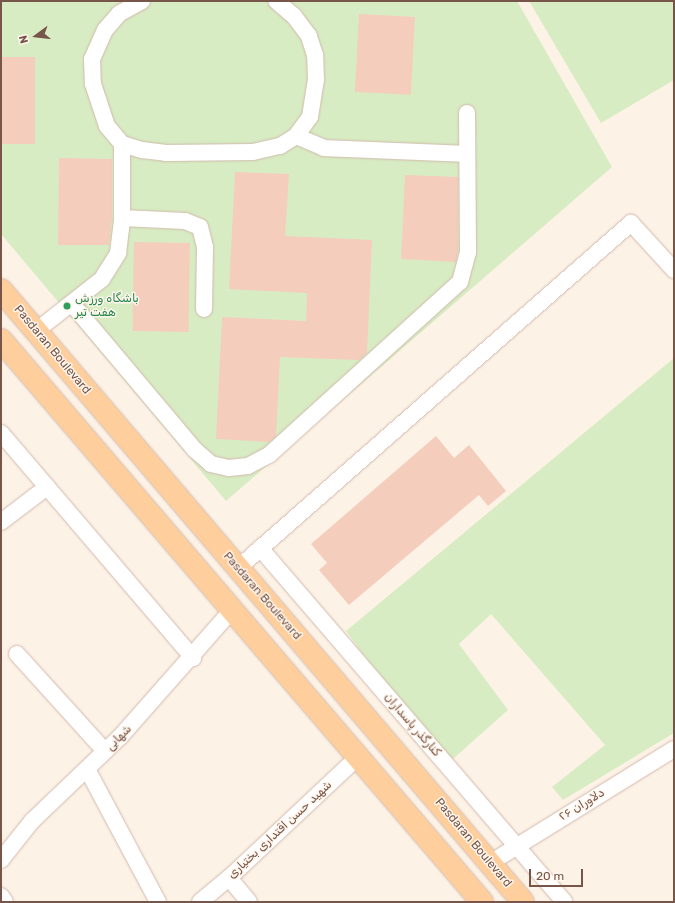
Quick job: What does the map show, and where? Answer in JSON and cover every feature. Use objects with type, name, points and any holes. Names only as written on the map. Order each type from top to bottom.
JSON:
[{"type":"main road","name":"Pasdaran Boulevard","points":[[1,290],[523,902]]},
{"type":"main road","points":[[1,340],[482,902]]},
{"type":"street","points":[[142,1],[119,14],[105,30],[92,59],[93,84],[98,105],[107,126],[122,144],[142,150],[166,153],[253,152],[280,146],[296,136],[310,117],[316,80],[315,55],[308,36],[294,16],[276,1]]},
{"type":"street","points":[[72,304],[195,450],[211,464],[230,468],[248,466],[269,455],[460,282],[468,252],[467,112]]},
{"type":"street","points":[[296,136],[324,148],[468,154]]},
{"type":"street","points":[[36,331],[102,279],[118,253],[122,218],[122,144]]},
{"type":"street","points":[[122,218],[185,222],[200,227],[205,247],[204,309]]},
{"type":"street","points":[[238,568],[631,223],[674,270]]},
{"type":"street","points":[[1,433],[193,658]]},
{"type":"street","points":[[1,522],[47,487]]},
{"type":"street","name":"کنارگذر پاسداران","points":[[260,548],[564,902]]},
{"type":"street","name":"شهابی","points":[[1,860],[32,820],[105,751],[193,658],[232,610]]},
{"type":"street","points":[[17,654],[105,751]]},
{"type":"street","name":"دلاوران ۲۶","points":[[490,863],[515,846],[674,749]]},
{"type":"street","name":"شهید حسن اقتداری بختیاری","points":[[200,902],[229,878],[358,757]]},
{"type":"street","points":[[87,769],[158,902]]},
{"type":"street","points":[[229,878],[249,902]]},
{"type":"street","points":[[1,896],[5,902]]},
{"type":"green space","points":[[1,1],[517,1],[612,167],[226,501],[1,234]]},
{"type":"green space","points":[[529,1],[674,1],[674,80],[601,123]]},
{"type":"green space","points":[[674,358],[674,733],[563,800],[552,787],[605,745],[491,614],[459,644],[508,710],[445,766],[346,631]]},
{"type":"building","points":[[359,14],[415,17],[411,95],[355,92]]},
{"type":"building","points":[[1,57],[35,57],[35,144],[1,144]]},
{"type":"building","points":[[59,158],[112,159],[112,217],[109,245],[58,245]]},
{"type":"building","points":[[235,172],[289,174],[285,236],[372,240],[367,353],[359,360],[280,357],[276,436],[269,442],[216,439],[222,317],[306,321],[307,293],[229,289]]},
{"type":"building","points":[[405,175],[458,177],[458,251],[456,262],[401,259]]},
{"type":"building","points":[[134,242],[190,243],[188,332],[132,331]]},
{"type":"building","points":[[436,436],[454,458],[469,445],[506,491],[488,506],[479,495],[349,605],[319,570],[327,563],[311,544]]},
{"type":"place","name":"باشگاه ورزش هفت تیر","points":[[67,306]]}]
